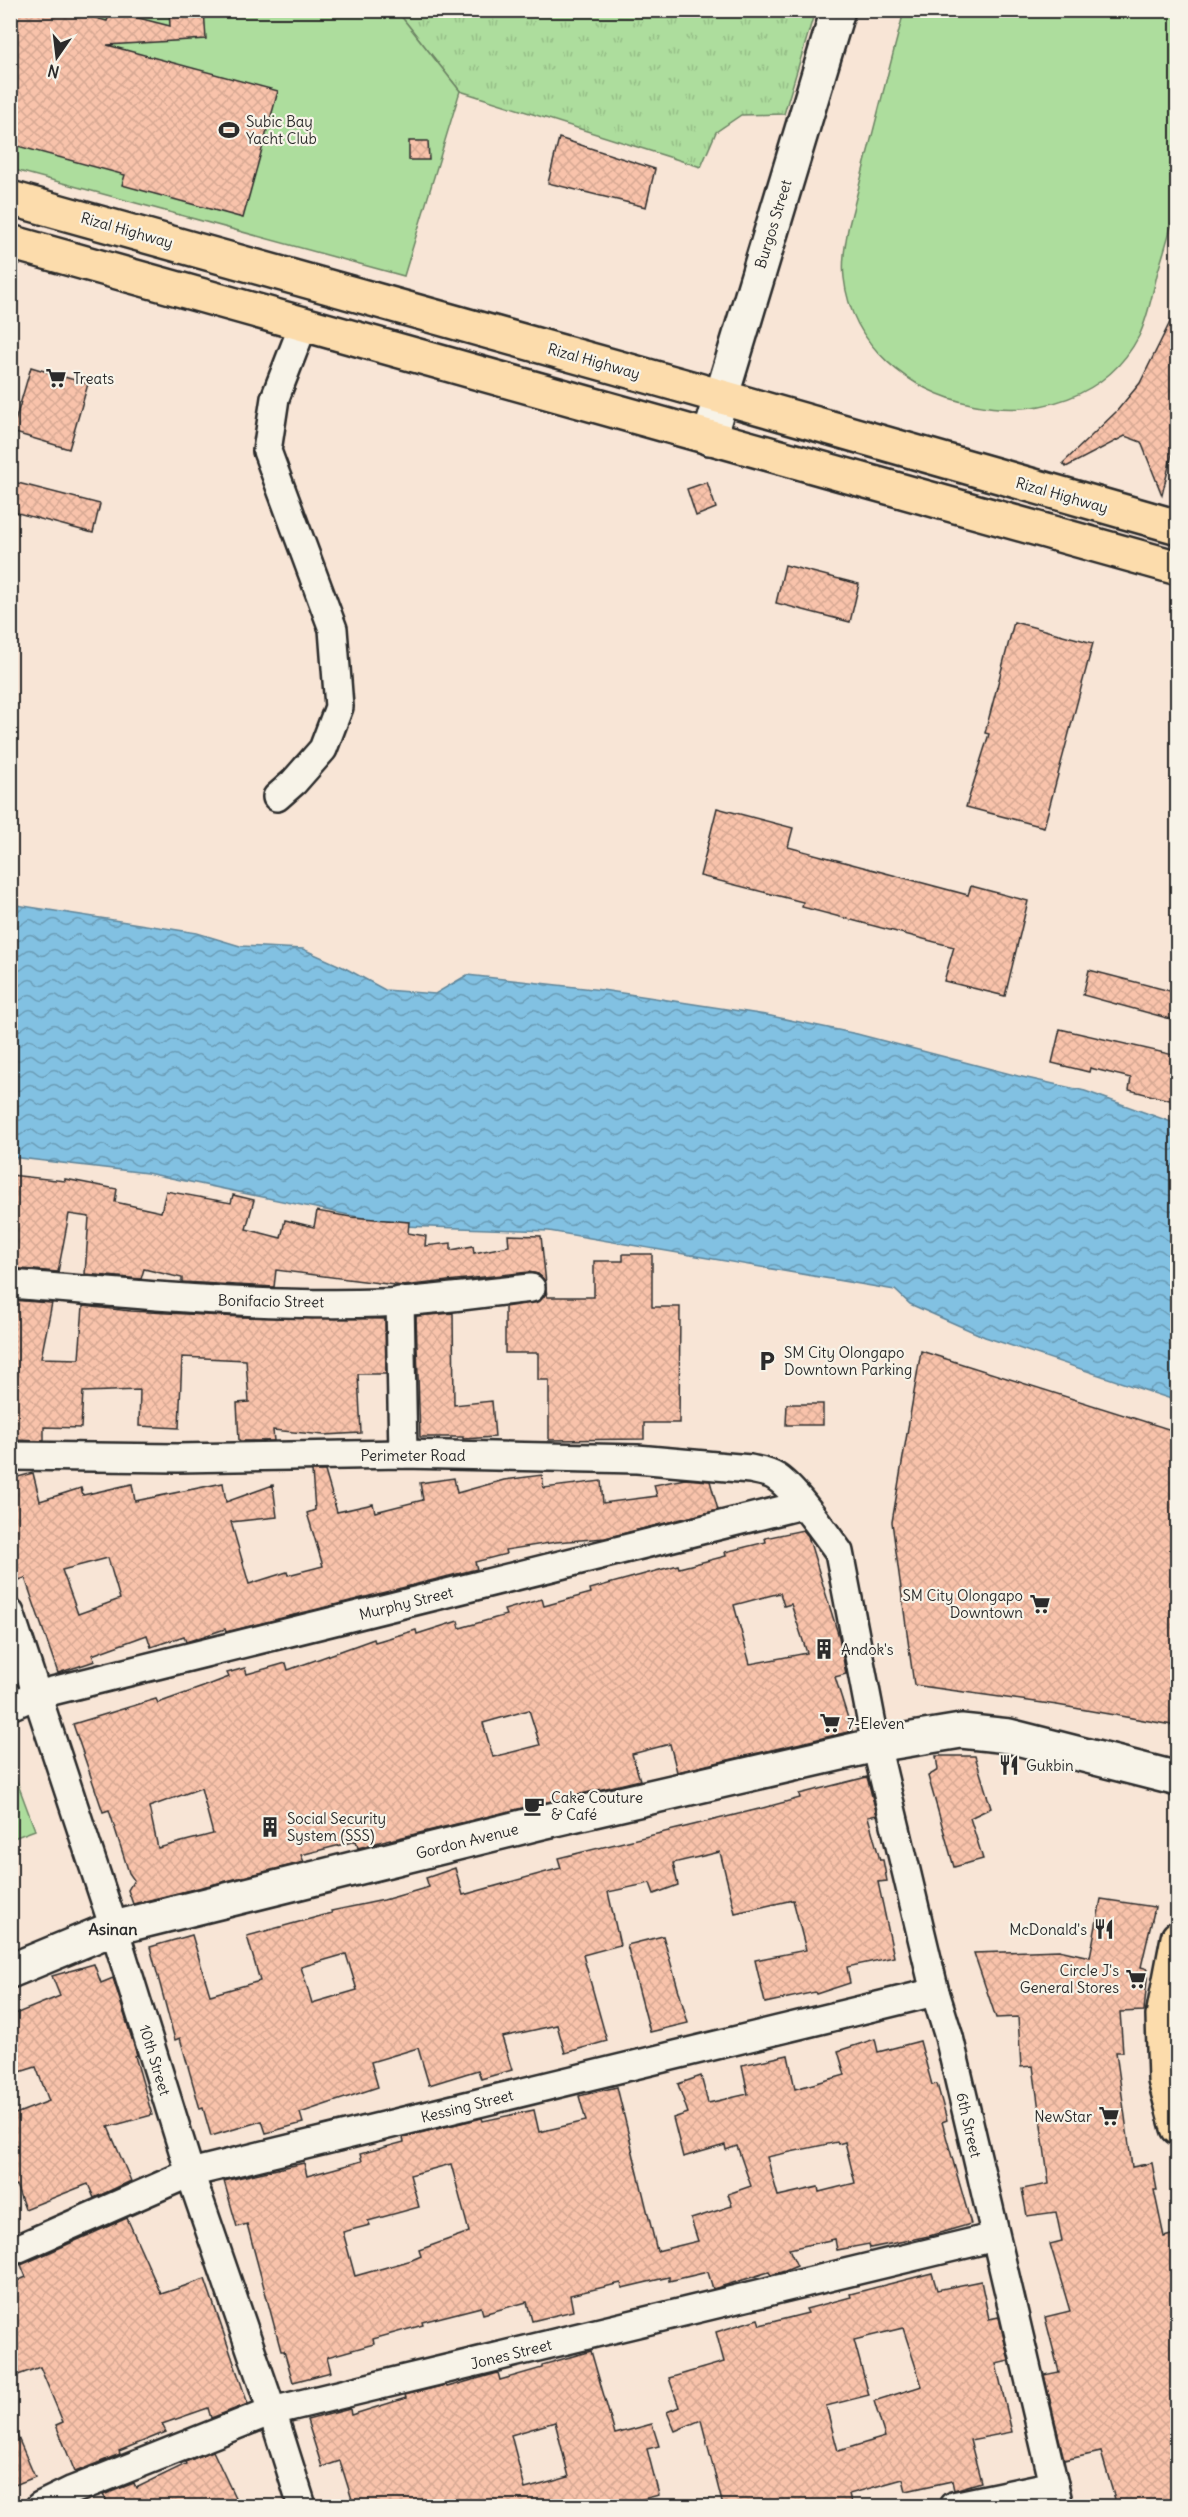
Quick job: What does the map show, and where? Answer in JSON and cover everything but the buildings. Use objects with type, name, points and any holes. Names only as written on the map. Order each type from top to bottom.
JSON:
[{"type":"main road","name":"Burgos Street","points":[[709,438],[838,10]]},
{"type":"main road","name":"Rizal Highway","points":[[10,198],[1178,527]]},
{"type":"main road","points":[[10,242],[1178,568]]},
{"type":"main road","name":"Gordon Avenue","points":[[10,1971],[114,1928],[542,1822],[876,1745],[962,1731],[1009,1736],[1178,1779]]},
{"type":"main road","points":[[1178,1938],[1163,2016],[1165,2080],[1178,2128]]},
{"type":"street","points":[[276,797],[294,782],[323,749],[339,707],[333,629],[267,451],[275,399],[304,323]]},
{"type":"street","name":"Bonifacio Street","points":[[10,1284],[240,1302],[400,1301],[531,1287]]},
{"type":"street","points":[[400,1301],[403,1454]]},
{"type":"street","name":"Perimeter Road","points":[[10,1456],[178,1458],[403,1454],[637,1459],[750,1468],[776,1476],[839,1552]]},
{"type":"street","name":"Murphy Street","points":[[10,1706],[36,1695],[802,1505]]},
{"type":"street","name":"6th Street","points":[[839,1552],[876,1745],[935,1992],[949,2037],[994,2237],[1057,2496]]},
{"type":"street","name":"10th Street","points":[[10,1613],[114,1928],[190,2173],[272,2411],[302,2506]]},
{"type":"street","name":"Kessing Street","points":[[10,2252],[190,2173],[935,1992]]},
{"type":"street","name":"Jones Street","points":[[40,2506],[73,2490],[272,2411],[994,2237]]},
{"type":"street","points":[[953,2506],[1057,2496]]},
{"type":"green space","name":"Subic Bay Yacht Club","points":[[10,11],[397,11],[460,91],[404,276],[11,169]]},
{"type":"green space","points":[[397,11],[815,11],[784,114],[741,115],[716,132],[701,167],[460,91]]},
{"type":"green space","points":[[904,11],[1177,11],[1178,189],[1176,206],[1147,314],[1139,336],[1109,375],[1068,398],[1021,408],[973,404],[927,389],[887,362],[858,325],[844,278],[845,247]]},
{"type":"green space","points":[[13,1771],[35,1830],[11,1839],[10,1772]]},
{"type":"water","points":[[10,904],[197,933],[240,946],[303,949],[385,990],[435,994],[467,975],[602,990],[766,1015],[857,1034],[1085,1091],[1177,1124],[1177,1401],[985,1337],[910,1304],[895,1290],[549,1231],[402,1226],[147,1173],[11,1157]]},
{"type":"place","name":"Subic Bay Yacht Club","points":[[229,130]]},
{"type":"place","name":"Treats","points":[[56,378]]},
{"type":"place","name":"SM City Olongapo Downtown Parking","points":[[767,1361]]},
{"type":"place","name":"SM City Olongapo Downtown","points":[[1040,1604]]},
{"type":"place","name":"Andok's","points":[[824,1649]]},
{"type":"place","name":"7-Eleven","points":[[830,1723]]},
{"type":"place","name":"Gukbin","points":[[1009,1765]]},
{"type":"place","name":"Cake Couture & Café","points":[[534,1806]]},
{"type":"place","name":"Social Security System (SSS)","points":[[270,1827]]},
{"type":"place","name":"McDonald's","points":[[1104,1929]]},
{"type":"place","name":"Circle J's General Stores","points":[[1136,1979]]},
{"type":"place","name":"NewStar","points":[[1109,2116]]},
{"type":"district","name":"Asinan","points":[[113,1929]]}]
